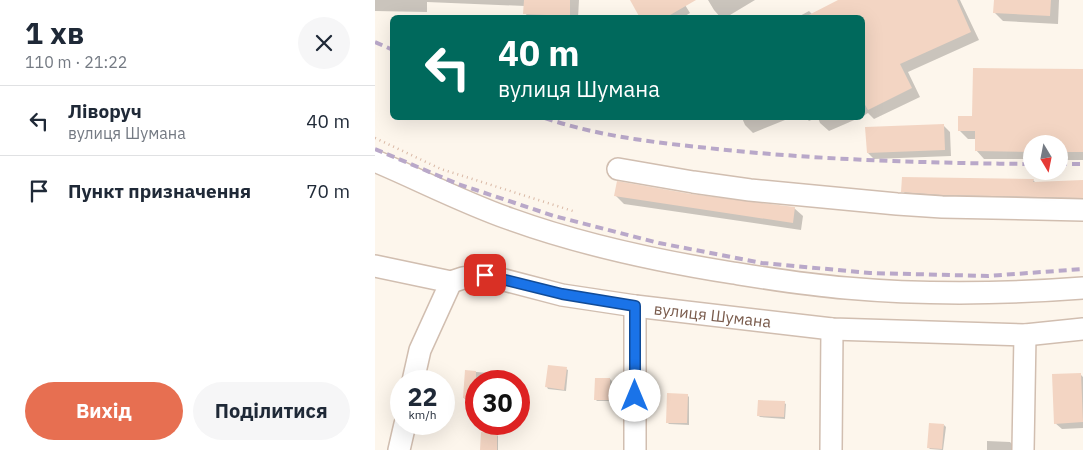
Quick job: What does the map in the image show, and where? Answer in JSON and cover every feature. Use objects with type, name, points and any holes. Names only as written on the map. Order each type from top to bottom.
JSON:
[{"type":"street","points":[[375,160],[484,210],[511,220],[607,249],[671,263],[806,284],[877,290],[982,293],[1083,288]]},
{"type":"street","points":[[618,169],[750,190],[897,204],[942,207],[1083,210]]},
{"type":"street","name":"вулиця Шумана","points":[[375,266],[451,282],[485,275],[562,294],[635,306],[832,329],[1025,335],[1083,329]]},
{"type":"street","points":[[415,370],[420,350],[451,282]]},
{"type":"street","points":[[635,306],[635,450]]},
{"type":"street","points":[[831,450],[832,329]]},
{"type":"street","points":[[1023,450],[1025,335]]},
{"type":"street","points":[[399,450],[402,435]]},
{"type":"path","points":[[375,138],[441,169],[576,212]]},
{"type":"building","points":[[524,0],[570,0],[570,15],[523,14]]},
{"type":"building","points":[[630,0],[696,0],[670,15],[638,15]]},
{"type":"building","points":[[838,0],[957,0],[971,32],[900,64],[912,88],[868,110],[865,105],[865,15],[809,15]]},
{"type":"building","points":[[994,0],[1051,0],[1050,16],[993,13]]},
{"type":"building","points":[[973,68],[1083,69],[1083,152],[1068,152],[1068,135],[1023,135],[1023,152],[975,151],[975,131],[958,131],[958,116],[972,116]]},
{"type":"building","points":[[944,124],[945,150],[867,153],[865,127]]},
{"type":"building","points":[[902,177],[1023,179],[1034,180],[1033,182],[1083,180],[1083,198],[943,195],[901,192]]},
{"type":"building","points":[[617,181],[691,194],[795,207],[793,223],[614,196]]},
{"type":"building","points":[[548,365],[567,367],[564,390],[545,387]]},
{"type":"building","points":[[465,370],[465,398],[463,398]]},
{"type":"building","points":[[1081,373],[1083,422],[1054,424],[1052,374]]},
{"type":"building","points":[[595,378],[610,378],[610,400],[594,400]]},
{"type":"building","points":[[667,393],[688,394],[687,423],[666,423]]},
{"type":"building","points":[[758,400],[785,401],[784,417],[757,416]]},
{"type":"building","points":[[929,423],[944,424],[942,449],[927,448]]},
{"type":"building","points":[[481,435],[497,435],[497,450],[480,450]]},
{"type":"railway","points":[[375,42],[390,49]]},
{"type":"railway","points":[[551,120],[609,135],[756,153],[874,160],[1023,164]]},
{"type":"railway","points":[[375,149],[458,184],[554,216],[659,243],[762,263],[870,273],[988,276],[1083,269]]},
{"type":"railway","points":[[1068,164],[1083,164]]},
{"type":"route","points":[[485,275],[562,294],[635,306],[635,396]]}]
